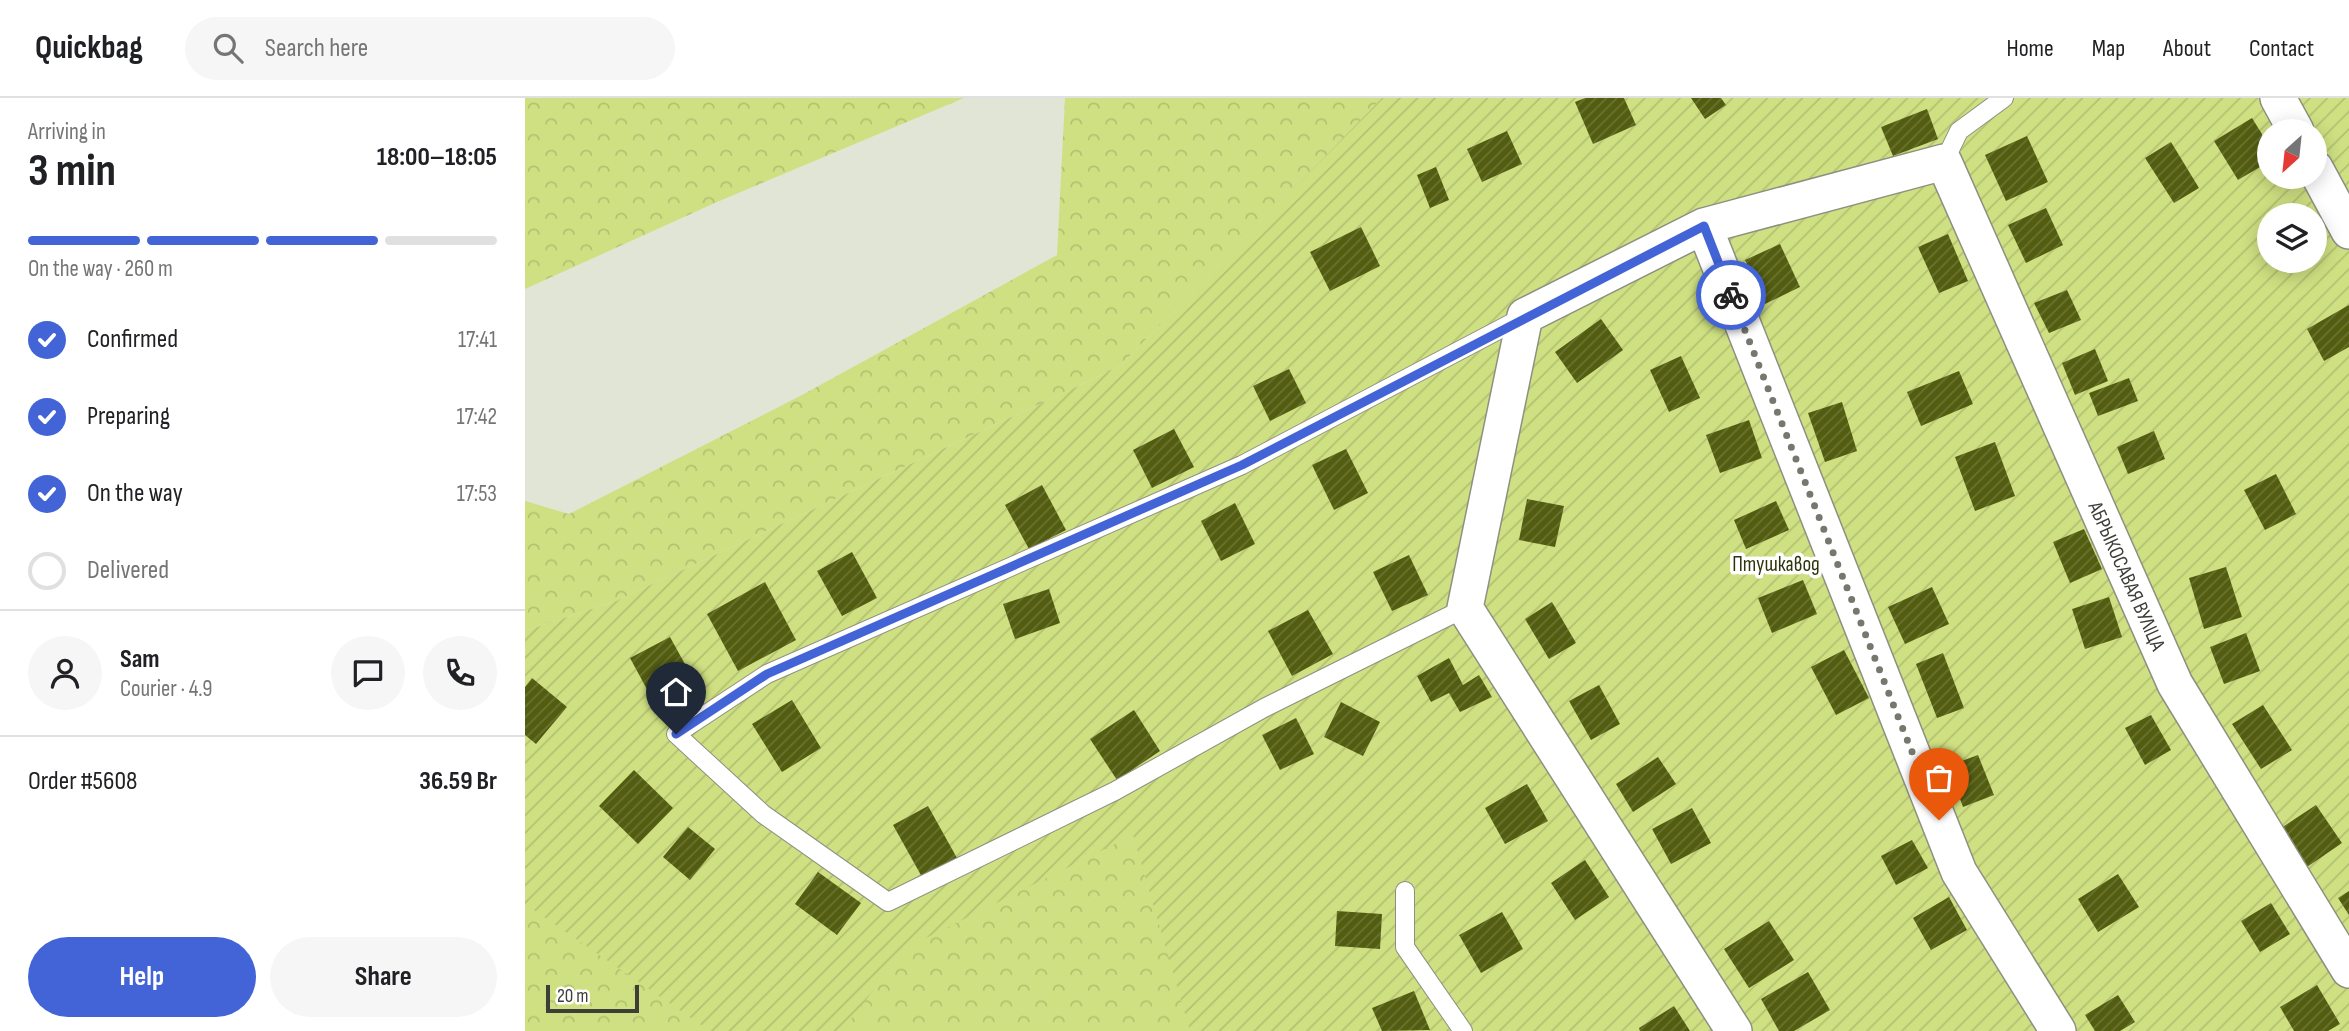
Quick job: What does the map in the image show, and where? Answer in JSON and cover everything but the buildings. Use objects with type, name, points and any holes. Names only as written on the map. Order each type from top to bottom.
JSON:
[{"type":"street","points":[[2278,98],[2289,119]]},
{"type":"street","points":[[1734,1031],[1465,608],[1525,316],[1704,226],[1944,162]]},
{"type":"street","name":"АБРЫКОСАВАЯ ВУЛІЦА","points":[[1944,162],[2175,684],[2349,970]]},
{"type":"street","points":[[2327,189],[2349,231]]},
{"type":"street","points":[[1704,226],[1959,872],[2059,1031]]},
{"type":"lane","points":[[1944,162],[1959,131],[2004,98]]},
{"type":"lane","points":[[1465,608],[1264,708],[1115,790],[888,902],[763,814],[676,734],[767,674],[1242,465],[1525,316]]},
{"type":"lane","points":[[1405,891],[1405,947],[1463,1031]]},
{"type":"green space","points":[[525,98],[964,98],[717,202],[525,289]]},
{"type":"green space","points":[[1065,98],[1382,98],[1119,367],[616,601],[525,631],[525,501],[569,514],[802,395],[1057,255]]},
{"type":"green space","name":"Птушкавод","points":[[1382,98],[2349,98],[2349,1031],[1190,1031],[1133,835],[906,948],[842,1031],[710,1031],[525,904],[525,631],[616,601],[1119,367]]},
{"type":"green space","points":[[1137,820],[1194,1031],[823,1031],[896,939]]},
{"type":"green space","points":[[525,902],[746,1031],[525,1031]]},
{"type":"way so far","points":[[1731,295],[1939,820]]},
{"type":"route","points":[[676,734],[767,674],[1242,465],[1525,316],[1704,226],[1731,295]]}]
